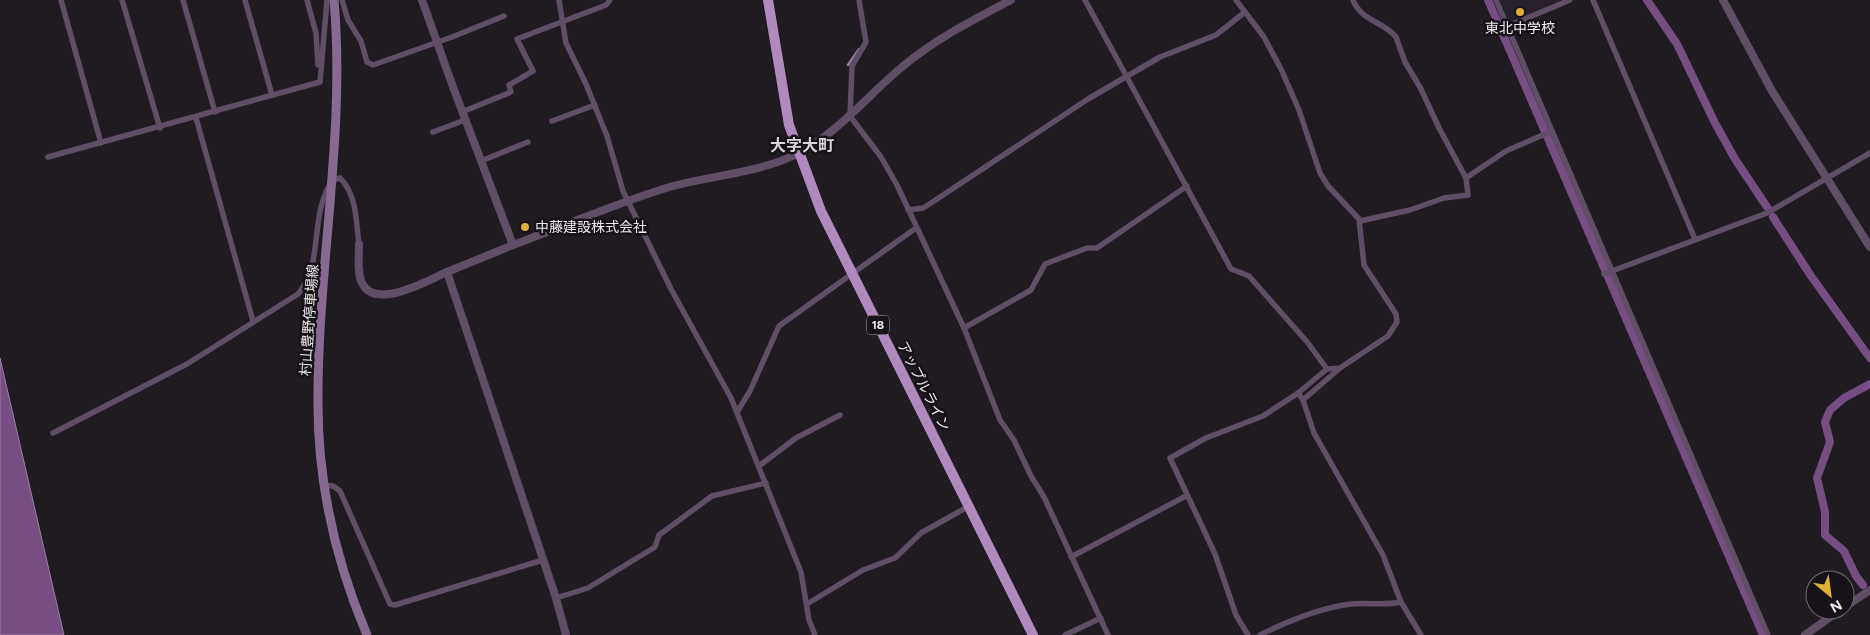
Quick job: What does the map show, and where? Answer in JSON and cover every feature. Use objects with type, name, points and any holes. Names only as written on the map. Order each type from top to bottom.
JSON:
[{"type":"highway","name":"アップルライン","points":[[768,0],[789,125],[821,212],[1033,635]]},
{"type":"main road","name":"村山豊野停車場線","points":[[334,0],[338,39],[338,91],[333,180],[318,364],[318,414],[324,485],[335,541],[354,604],[367,635]]},
{"type":"street","points":[[61,0],[101,143]]},
{"type":"street","points":[[122,0],[160,128]]},
{"type":"street","points":[[184,0],[215,112]]},
{"type":"street","points":[[245,0],[272,95]]},
{"type":"street","points":[[307,0],[316,33],[320,82]]},
{"type":"street","points":[[320,82],[327,0]]},
{"type":"street","points":[[342,0],[348,20],[361,41],[369,64],[373,65],[437,43],[504,16]]},
{"type":"street","points":[[422,0],[513,245]]},
{"type":"street","points":[[559,0],[561,21],[568,49],[607,136],[623,191],[671,289],[714,363],[737,412],[801,572],[806,604],[815,635]]},
{"type":"street","points":[[462,112],[511,92],[509,86],[533,71],[518,39],[606,5],[610,0]]},
{"type":"street","points":[[859,0],[866,42],[852,66],[850,116],[881,157],[908,210],[964,328],[1000,420],[1014,440],[1044,498],[1108,635]]},
{"type":"street","points":[[53,433],[187,364],[298,294],[306,285],[311,273],[320,209],[325,191],[333,180],[340,178],[352,196],[359,244],[361,283],[368,290],[380,296],[416,286],[513,245],[628,201],[696,180],[754,169],[798,153],[820,140],[850,116],[902,67],[945,34],[1011,0]]},
{"type":"street","points":[[1085,0],[1231,269],[1249,276],[1308,343],[1327,369]]},
{"type":"street","points":[[1236,0],[1264,37],[1281,69],[1299,110],[1320,173],[1360,221],[1364,265],[1396,314],[1397,322],[1388,336],[1340,368],[1303,400]]},
{"type":"street","points":[[1353,0],[1356,8],[1366,18],[1396,37],[1405,62],[1421,89],[1439,128],[1466,178],[1468,195],[1444,198],[1410,210],[1360,221]]},
{"type":"street","points":[[1496,0],[1508,26],[1548,132],[1768,635]]},
{"type":"street","points":[[1508,26],[1570,0]]},
{"type":"street","points":[[1593,0],[1695,239]]},
{"type":"street","points":[[1723,0],[1768,83],[1870,247]]},
{"type":"street","points":[[908,210],[923,208],[1127,76],[1171,52],[1216,35],[1245,12]]},
{"type":"street","points":[[48,157],[160,128],[320,82]]},
{"type":"street","points":[[552,121],[595,106]]},
{"type":"street","points":[[196,118],[253,321]]},
{"type":"street","points":[[433,132],[465,120]]},
{"type":"street","points":[[1466,178],[1506,151],[1548,132]]},
{"type":"street","points":[[481,161],[528,142]]},
{"type":"street","points":[[1608,271],[1767,213],[1870,153]]},
{"type":"street","points":[[964,328],[1031,290],[1045,264],[1087,248],[1098,248],[1187,186]]},
{"type":"street","points":[[737,412],[750,391],[779,326],[916,228]]},
{"type":"street","points":[[447,272],[556,598],[566,635]]},
{"type":"street","points":[[1248,635],[1236,616],[1215,554],[1186,496],[1170,458],[1206,438],[1263,416],[1298,393],[1327,369],[1340,368]]},
{"type":"street","points":[[1298,393],[1303,400],[1314,433],[1383,555],[1401,602],[1421,635]]},
{"type":"street","points":[[759,466],[796,438],[840,415]]},
{"type":"street","points":[[556,598],[588,588],[654,547],[659,535],[712,496],[766,483]]},
{"type":"street","points":[[324,485],[333,486],[340,491],[390,604],[395,605],[543,560]]},
{"type":"street","points":[[1071,557],[1186,496]]},
{"type":"street","points":[[806,604],[863,570],[895,558],[921,533],[969,506]]},
{"type":"street","points":[[1855,600],[1870,590]]},
{"type":"street","points":[[1260,635],[1290,620],[1332,608],[1351,604],[1389,605],[1401,602]]},
{"type":"street","points":[[1065,635],[1100,618]]},
{"type":"street","points":[[1804,635],[1826,620]]},
{"type":"shaded area","name":"東北中学校","points":[[1499,0],[1562,0],[1509,23]]},
{"type":"shaded area","points":[[0,358],[64,635],[0,635]]},
{"type":"waterway","points":[[1488,0],[1763,635]]},
{"type":"waterway","points":[[1647,0],[1677,44],[1715,123],[1735,159],[1767,207]]},
{"type":"waterway","points":[[848,65],[859,49]]},
{"type":"waterway","points":[[1773,217],[1811,276],[1870,358]]},
{"type":"waterway","points":[[1863,585],[1856,576],[1844,551],[1825,535],[1825,512],[1817,478],[1830,442],[1825,422],[1830,410],[1844,398],[1870,384]]},
{"type":"place","name":"東北中学校","points":[[1520,12]]},
{"type":"place","name":"中藤建設株式会社","points":[[525,227]]},
{"type":"district","name":"大字大町","points":[[802,145]]}]
